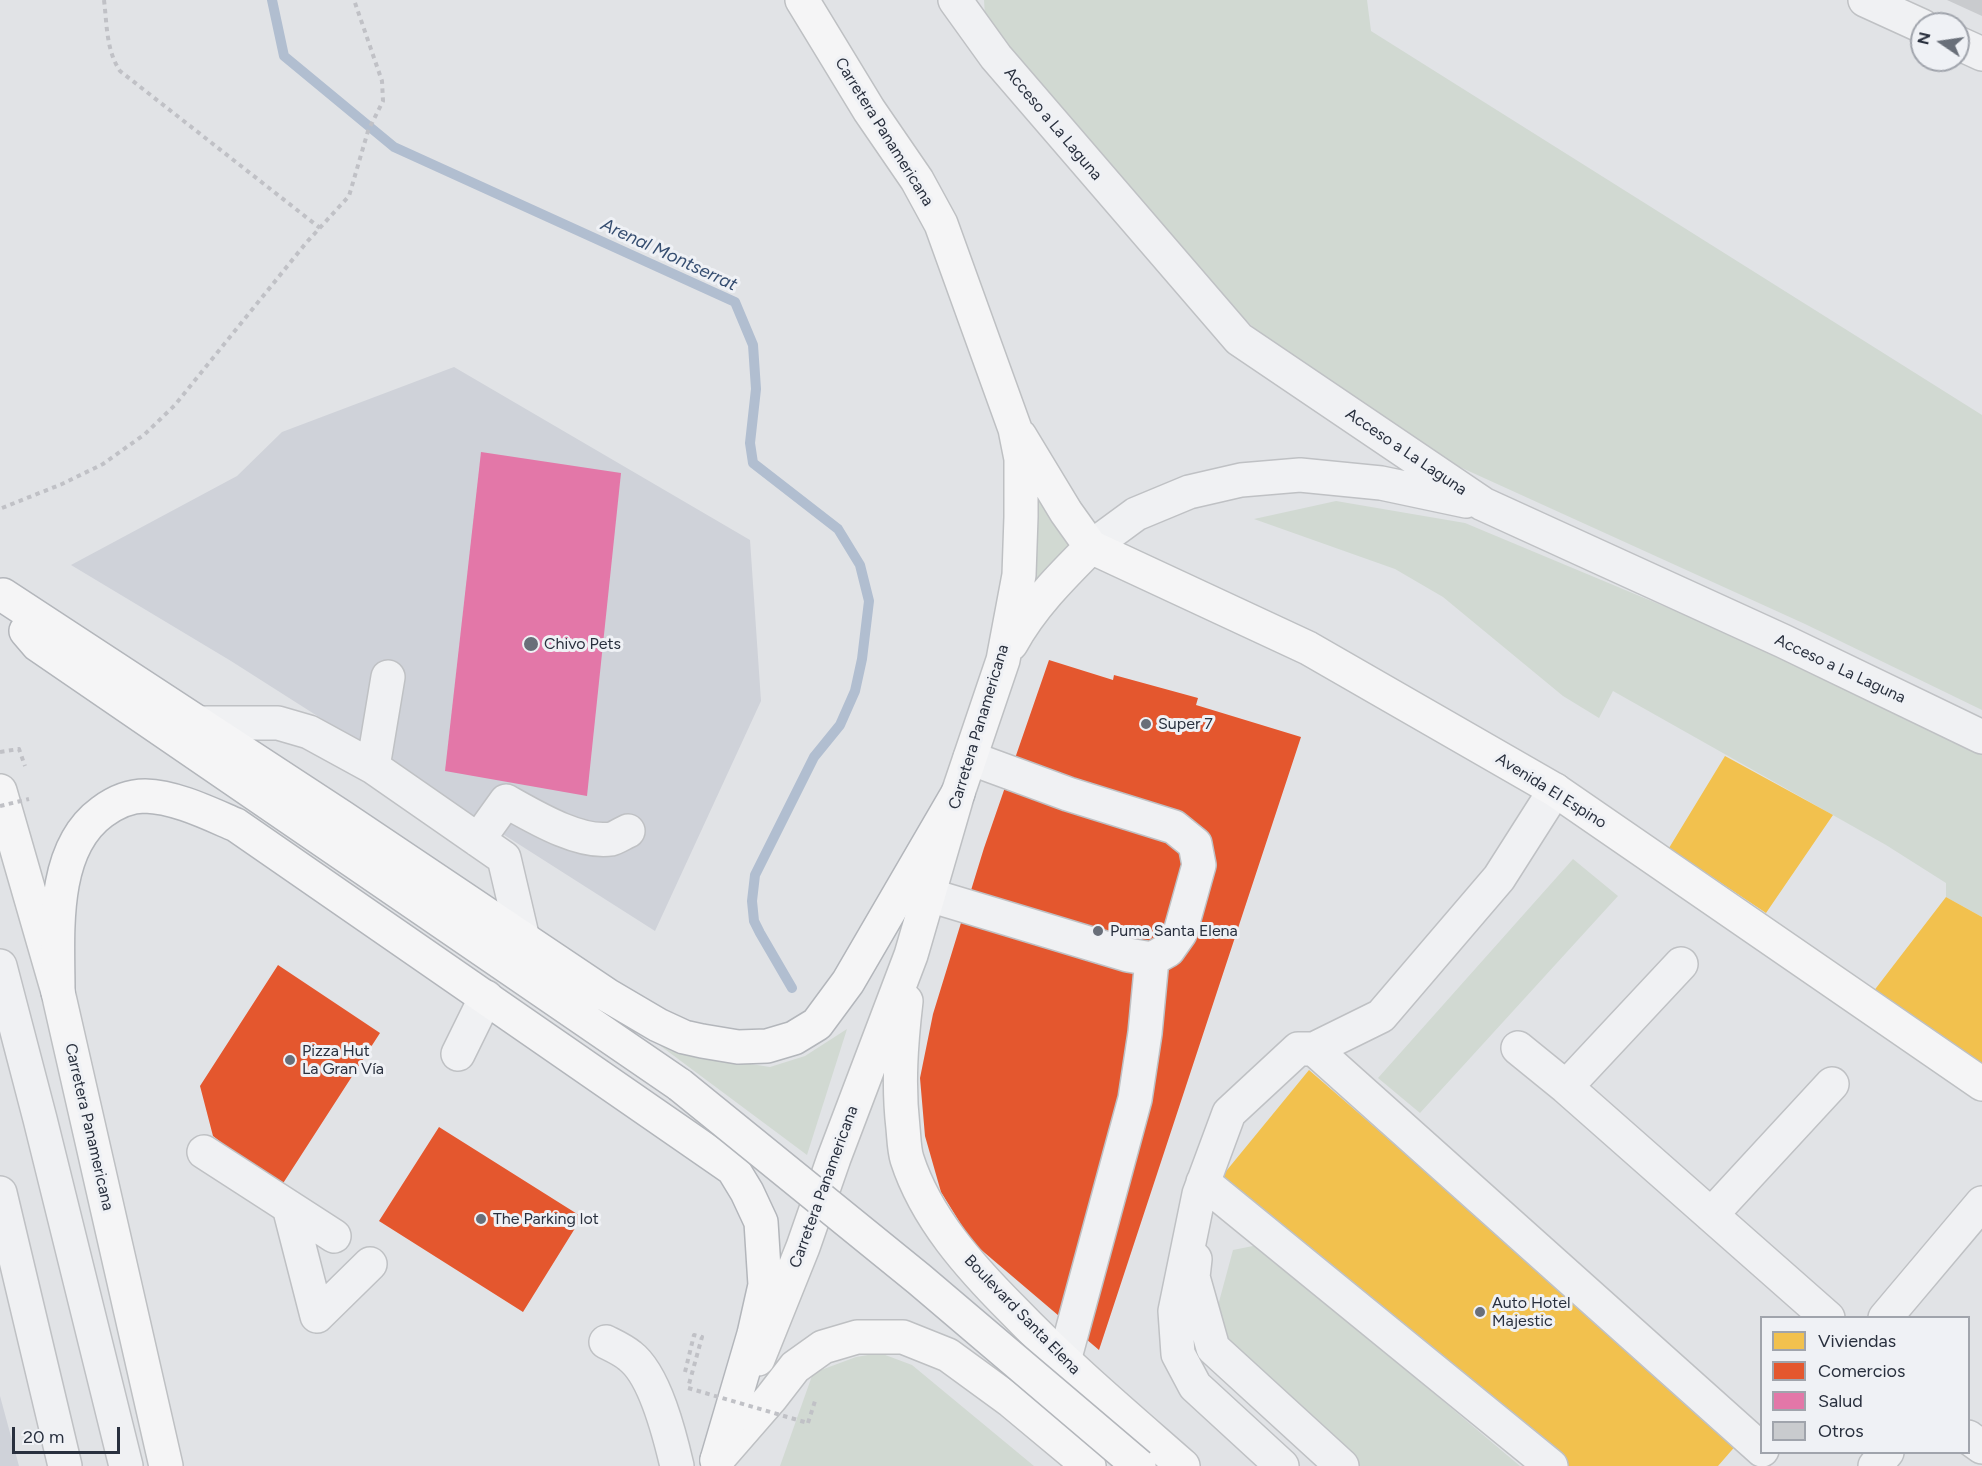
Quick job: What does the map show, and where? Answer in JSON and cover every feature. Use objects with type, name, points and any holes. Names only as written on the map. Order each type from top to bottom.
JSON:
[{"type":"main road","name":"Carretera Panamericana","points":[[716,1463],[803,1247],[911,955],[958,792],[1003,660],[1019,575],[1022,517],[1021,459],[1016,429],[940,224],[917,180],[869,110],[802,0]]},
{"type":"main road","name":"Avenida El Espino","points":[[1016,429],[1066,512],[1091,547],[1308,648],[1555,790],[1982,1084]]},
{"type":"main road","points":[[1003,660],[1021,626],[1068,570],[1091,547]]},
{"type":"main road","points":[[1,593],[633,1012],[684,1037],[719,1045],[767,1046],[795,1038],[817,1024],[835,1001],[958,792]]},
{"type":"main road","points":[[1,593],[22,626],[38,645],[680,1085],[919,1280],[1139,1466]]},
{"type":"main road","name":"Carretera Panamericana","points":[[14,795],[166,1466]]},
{"type":"main road","points":[[58,992],[58,929],[61,888],[72,850],[92,819],[115,803],[143,796],[168,800],[236,825],[734,1169],[760,1222],[765,1285],[754,1334],[716,1463]]},
{"type":"main road","name":"Boulevard Santa Elena","points":[[911,955],[900,1058],[901,1105],[906,1157],[921,1193],[953,1244],[988,1285],[1064,1361],[1183,1466]]},
{"type":"main road","points":[[716,1463],[795,1367],[823,1347],[857,1337],[903,1337],[948,1355],[1011,1401],[1089,1466]]},
{"type":"street","name":"Acceso a La Laguna","points":[[955,0],[996,57],[1239,339],[1482,504],[1783,641],[1982,736]]},
{"type":"street","points":[[1865,0],[1910,21]]},
{"type":"street","points":[[1091,547],[1136,514],[1189,492],[1241,480],[1300,475],[1323,477],[1381,483],[1482,504]]},
{"type":"street","points":[[373,767],[388,676]]},
{"type":"street","points":[[198,723],[278,723],[309,732],[373,767],[504,858],[523,939]]},
{"type":"street","points":[[929,895],[1128,956],[1152,959],[1168,950],[1180,933],[1199,865],[1195,844],[1173,827],[1068,794],[970,758]]},
{"type":"street","points":[[1282,1466],[1195,1386],[1178,1354],[1175,1311],[1201,1188],[1229,1113],[1298,1049],[1314,1049],[1381,1016],[1499,878],[1555,790]]},
{"type":"street","points":[[478,840],[506,801],[557,828],[594,838],[611,839],[628,831]]},
{"type":"street","points":[[1064,1361],[1135,1099],[1145,1033],[1152,959]]},
{"type":"street","points":[[1566,1087],[1681,964]]},
{"type":"street","points":[[0,966],[126,1466]]},
{"type":"street","points":[[458,1054],[486,997]]},
{"type":"street","points":[[1518,1048],[1566,1087],[1827,1316]]},
{"type":"street","points":[[1314,1049],[1760,1449]]},
{"type":"street","points":[[1711,1215],[1833,1084]]},
{"type":"street","points":[[204,1152],[334,1236]]},
{"type":"street","points":[[1201,1188],[1194,1277],[1213,1348],[1342,1466]]},
{"type":"street","points":[[1201,1188],[1551,1466]]},
{"type":"street","points":[[0,1194],[4,1233],[65,1466]]},
{"type":"street","points":[[1886,1316],[1982,1203]]},
{"type":"street","points":[[289,1207],[317,1316],[370,1264]]},
{"type":"street","points":[[606,1342],[631,1356],[645,1373],[668,1432],[677,1466]]},
{"type":"street","points":[[1875,1466],[1885,1454]]},
{"type":"path","points":[[104,0],[109,47],[120,71],[320,228]]},
{"type":"path","points":[[2,508],[103,464],[145,434],[175,405],[320,228],[349,196],[368,132],[383,101],[382,81],[354,0]]},
{"type":"path","points":[[0,752],[19,749]]},
{"type":"path","points":[[0,806],[14,795]]},
{"type":"path","points":[[702,1337],[688,1388],[808,1423]]},
{"type":"shaded area","points":[[984,0],[1367,0],[1371,31],[1982,415],[1982,710],[1805,624],[1429,453],[1267,340],[1237,312],[986,31]]},
{"type":"shaded area","points":[[454,367],[750,540],[761,701],[655,931],[231,661],[71,565],[237,476],[282,432]]},
{"type":"shaded area","points":[[1038,467],[1062,480],[1081,502],[1085,527],[1030,597]]},
{"type":"shaded area","points":[[1336,501],[1465,523],[1764,648],[1982,752],[1982,917],[1946,897],[1946,883],[1886,845],[1613,691],[1599,718],[1563,696],[1443,597],[1395,569],[1254,519]]},
{"type":"shaded area","points":[[1573,859],[1618,896],[1420,1113],[1378,1078]]},
{"type":"shaded area","points":[[847,1029],[807,1155],[658,1044],[725,1060],[770,1067],[805,1056]]},
{"type":"shaded area","points":[[1258,1245],[1520,1466],[1357,1466],[1210,1335],[1233,1250]]},
{"type":"shaded area","points":[[880,1353],[912,1365],[1034,1466],[780,1466],[813,1373],[856,1357]]},
{"type":"shaded area","points":[[0,1396],[19,1466],[0,1466]]},
{"type":"building: Viviendas","points":[[1725,756],[1833,815],[1766,913],[1669,848]]},
{"type":"building: Viviendas","points":[[1946,897],[1982,917],[1982,1066],[1873,992]]},
{"type":"building: Viviendas","name":"Auto Hotel Majestic","points":[[1309,1070],[1738,1443],[1718,1466],[1556,1466],[1218,1181]]},
{"type":"building: Comercios","name":"Puma Santa Elena","points":[[1049,660],[1113,680],[1114,675],[1198,698],[1196,705],[1301,737],[1099,1350],[972,1242],[941,1192],[925,1136],[920,1078],[933,1014],[984,848]]},
{"type":"building: Comercios","name":"Pizza Hut La Gran Vía","points":[[278,965],[380,1033],[280,1188],[213,1136],[200,1086]]},
{"type":"building: Comercios","name":"The Parking lot","points":[[439,1127],[582,1217],[523,1312],[379,1221]]},
{"type":"building: Salud","name":"Chivo Pets","points":[[481,452],[621,473],[587,796],[445,771]]},
{"type":"building: Otros","points":[[1947,0],[1982,0],[1982,16]]},
{"type":"waterway","name":"Arenal Montserrat","points":[[272,0],[284,56],[394,147],[735,302],[753,345],[756,389],[750,443],[753,463],[838,529],[860,565],[869,601],[862,659],[855,691],[840,725],[814,757],[755,875],[752,901],[754,921],[792,988]]},
{"type":"place","name":"Chivo Pets","points":[[531,644]]},
{"type":"place","name":"Super 7","points":[[1146,724]]},
{"type":"place","name":"Puma Santa Elena","points":[[1098,931]]},
{"type":"place","name":"Pizza Hut La Gran Vía","points":[[290,1060]]},
{"type":"place","name":"The Parking lot","points":[[481,1219]]},
{"type":"place","name":"Auto Hotel Majestic","points":[[1480,1312]]}]
